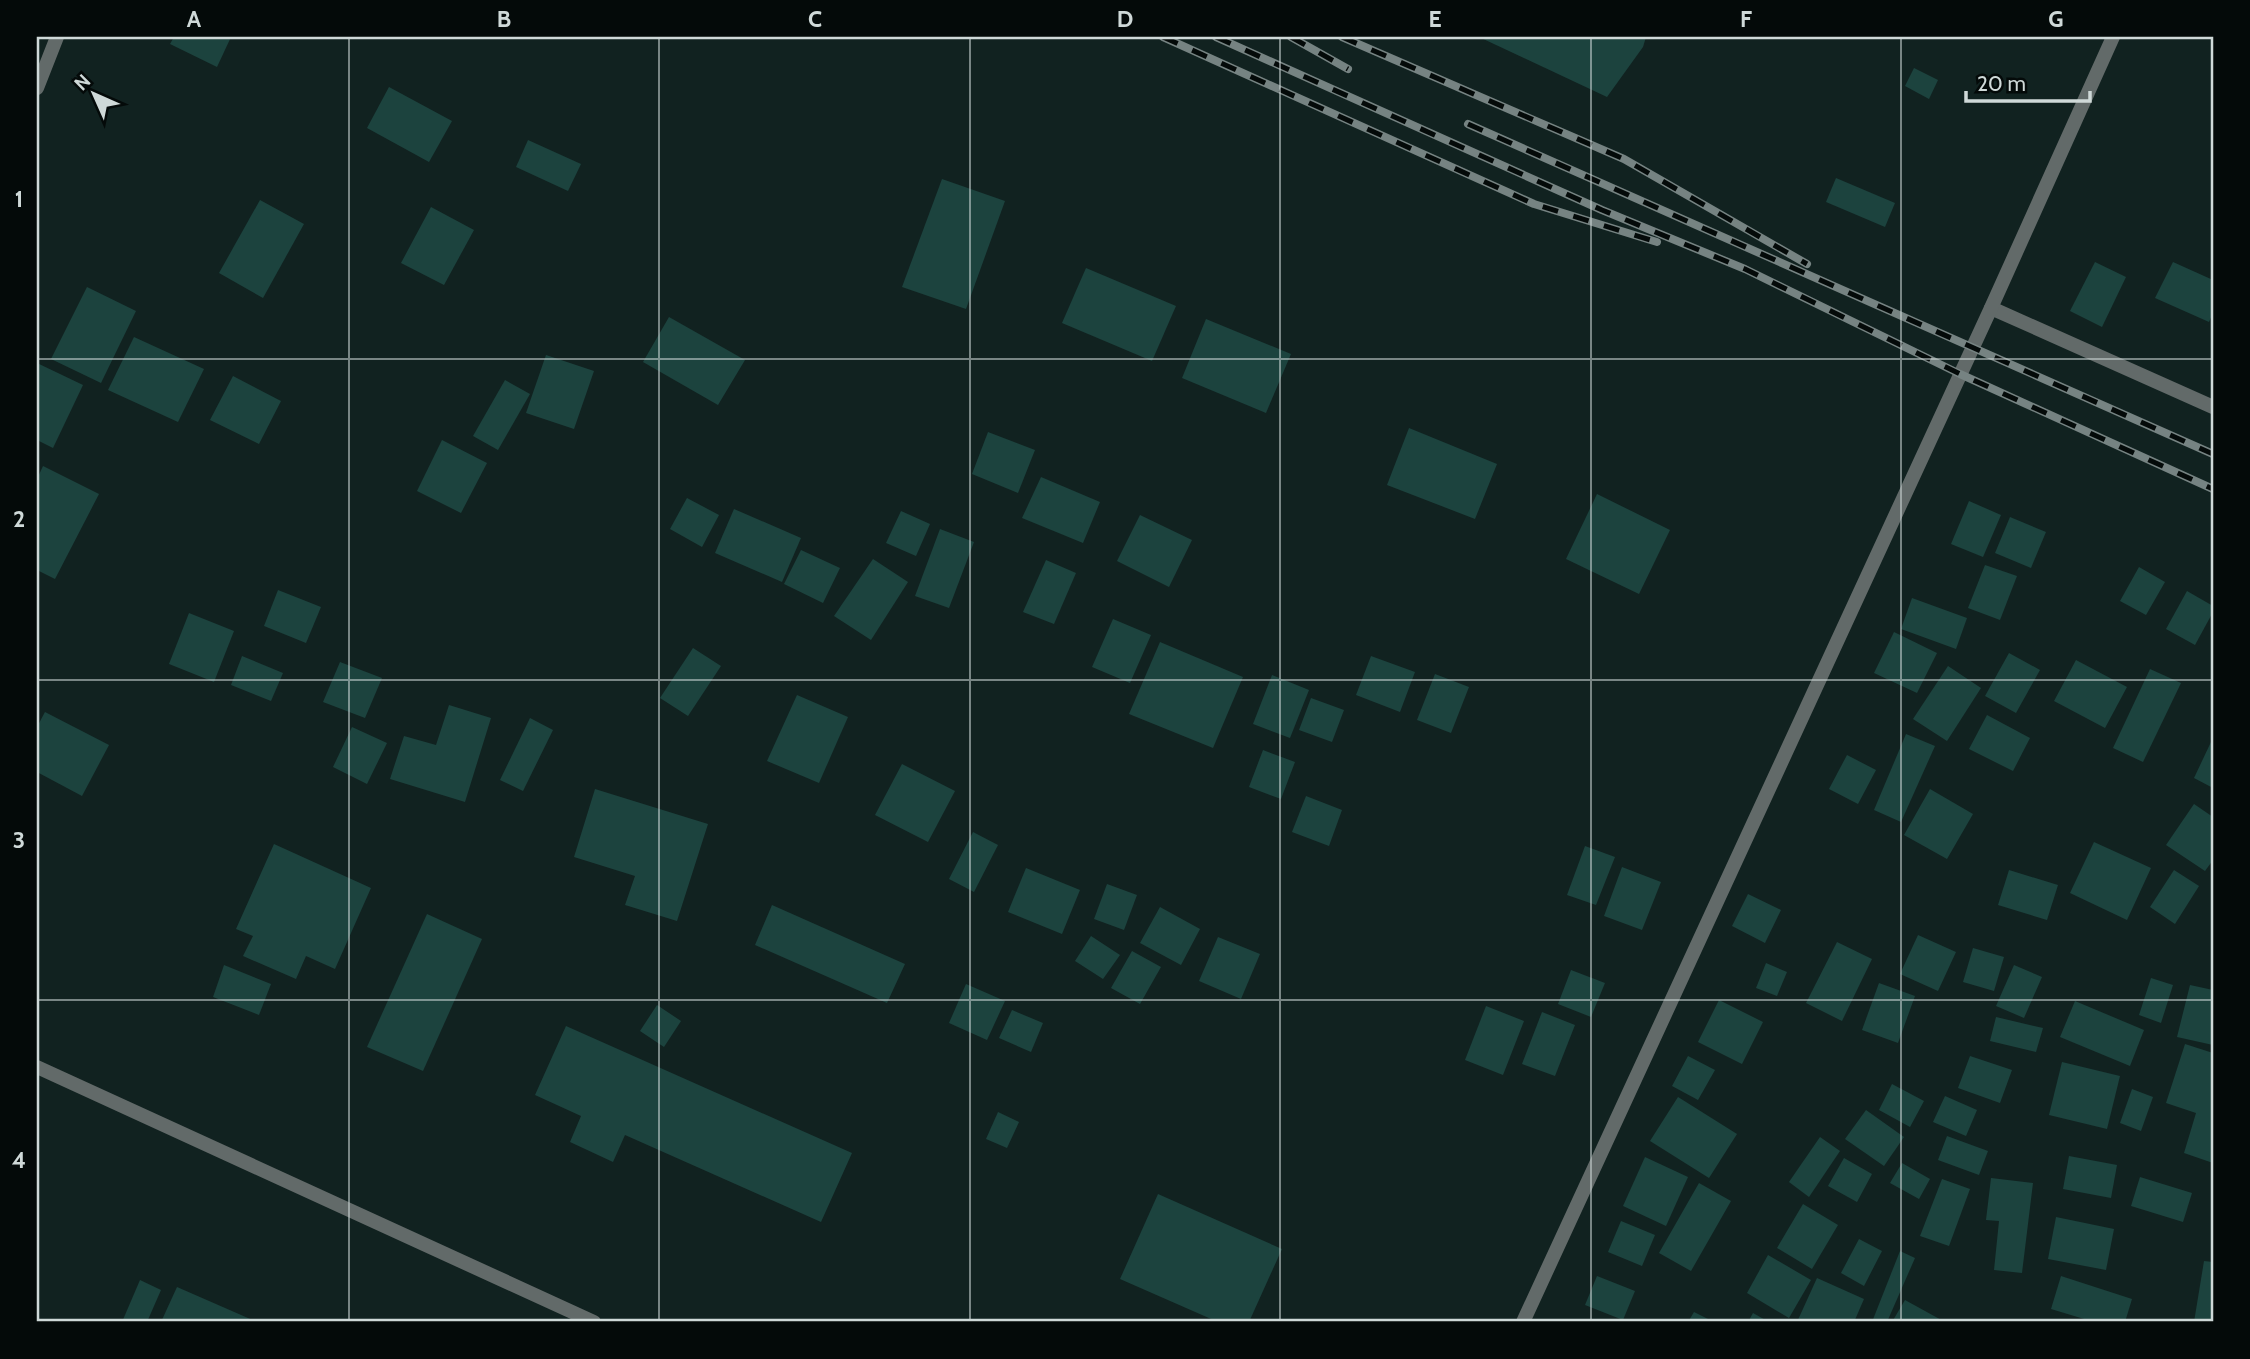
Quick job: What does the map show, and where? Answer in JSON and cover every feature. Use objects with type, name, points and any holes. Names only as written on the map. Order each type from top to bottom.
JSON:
[{"type":"street","points":[[37,88],[57,37]]},
{"type":"street","points":[[1523,1322],[1991,308],[2113,37]]},
{"type":"street","points":[[1991,308],[2213,407]]},
{"type":"street","points":[[37,1067],[594,1322]]},
{"type":"building","points":[[174,37],[231,37],[217,67],[170,44]]},
{"type":"building","points":[[1479,37],[1646,37],[1643,47],[1607,97]]},
{"type":"building","points":[[1914,68],[1938,80],[1929,99],[1905,86]]},
{"type":"building","points":[[389,87],[452,121],[429,162],[367,128]]},
{"type":"building","points":[[528,140],[581,164],[568,191],[516,167]]},
{"type":"building","points":[[1836,178],[1895,203],[1885,227],[1826,202]]},
{"type":"building","points":[[942,179],[1005,201],[966,309],[902,287]]},
{"type":"building","points":[[260,200],[304,224],[263,298],[219,273]]},
{"type":"building","points":[[431,207],[474,230],[444,285],[401,263]]},
{"type":"building","points":[[2095,262],[2126,277],[2102,327],[2070,311]]},
{"type":"building","points":[[2173,262],[2213,280],[2213,313],[2209,322],[2155,298]]},
{"type":"building","points":[[1086,268],[1176,306],[1152,361],[1062,323]]},
{"type":"building","points":[[87,287],[136,311],[101,383],[51,359]]},
{"type":"building","points":[[669,317],[745,360],[718,405],[643,362]]},
{"type":"building","points":[[1206,319],[1291,354],[1266,413],[1182,378]]},
{"type":"building","points":[[134,337],[204,369],[178,422],[108,390]]},
{"type":"building","points":[[546,355],[594,371],[574,429],[526,413]]},
{"type":"building","points":[[37,363],[83,385],[53,448],[37,440]]},
{"type":"building","points":[[233,376],[281,401],[259,444],[210,420]]},
{"type":"building","points":[[505,380],[530,394],[498,450],[473,436]]},
{"type":"building","points":[[1409,428],[1497,464],[1475,519],[1387,485]]},
{"type":"building","points":[[988,432],[1035,450],[1018,493],[972,474]]},
{"type":"building","points":[[442,440],[487,463],[461,513],[417,491]]},
{"type":"building","points":[[43,466],[99,494],[55,579],[37,570],[37,479]]},
{"type":"building","points":[[1041,477],[1100,502],[1083,543],[1022,518]]},
{"type":"building","points":[[1597,494],[1670,530],[1639,594],[1566,559]]},
{"type":"building","points":[[687,498],[719,515],[702,547],[670,529]]},
{"type":"building","points":[[1969,501],[2001,515],[1983,557],[1951,544]]},
{"type":"building","points":[[734,509],[801,538],[782,582],[715,553]]},
{"type":"building","points":[[901,511],[930,524],[916,556],[886,543]]},
{"type":"building","points":[[1140,515],[1192,540],[1169,587],[1117,561]]},
{"type":"building","points":[[2010,517],[2046,532],[2031,568],[1995,553]]},
{"type":"building","points":[[940,529],[974,542],[949,608],[915,596]]},
{"type":"building","points":[[801,550],[840,568],[823,603],[784,584]]},
{"type":"building","points":[[873,559],[908,582],[871,640],[834,616]]},
{"type":"building","points":[[1046,560],[1076,573],[1054,624],[1023,612]]},
{"type":"building","points":[[1985,565],[2017,576],[2000,620],[1968,608]]},
{"type":"building","points":[[2139,567],[2165,582],[2146,615],[2120,601]]},
{"type":"building","points":[[278,590],[321,607],[306,643],[264,626]]},
{"type":"building","points":[[2187,591],[2213,606],[2213,612],[2195,645],[2166,629]]},
{"type":"building","points":[[1912,598],[1967,618],[1956,649],[1901,629]]},
{"type":"building","points":[[189,613],[234,631],[214,682],[169,664]]},
{"type":"building","points":[[1113,619],[1151,635],[1130,683],[1092,667]]},
{"type":"building","points":[[1894,632],[1937,653],[1917,693],[1874,673]]},
{"type":"building","points":[[1160,642],[1243,677],[1213,748],[1129,714]]},
{"type":"building","points":[[693,648],[721,666],[688,716],[660,698]]},
{"type":"building","points":[[2009,653],[2040,670],[2016,713],[1985,696]]},
{"type":"building","points":[[242,656],[283,673],[271,701],[231,685]]},
{"type":"building","points":[[1371,656],[1415,672],[1400,712],[1356,695]]},
{"type":"building","points":[[2076,660],[2127,687],[2105,728],[2054,701]]},
{"type":"building","points":[[340,662],[382,678],[365,718],[323,702]]},
{"type":"building","points":[[1948,666],[1981,688],[1947,741],[1913,719]]},
{"type":"building","points":[[2150,669],[2181,683],[2143,762],[2113,748]]},
{"type":"building","points":[[1435,674],[1469,687],[1451,733],[1417,720]]},
{"type":"building","points":[[1272,675],[1309,690],[1290,738],[1253,724]]},
{"type":"building","points":[[797,695],[848,717],[819,783],[767,761]]},
{"type":"building","points":[[1311,698],[1344,710],[1332,742],[1299,730]]},
{"type":"building","points":[[449,705],[491,718],[465,802],[390,779],[404,736],[436,745]]},
{"type":"building","points":[[45,712],[109,745],[82,796],[37,772],[37,727]]},
{"type":"building","points":[[1987,715],[2030,738],[2013,771],[1969,749]]},
{"type":"building","points":[[530,718],[553,730],[523,791],[500,780]]},
{"type":"building","points":[[352,727],[387,743],[367,784],[333,767]]},
{"type":"building","points":[[1906,734],[1935,746],[1901,822],[1874,810]]},
{"type":"building","points":[[2211,742],[2213,743],[2213,788],[2194,778]]},
{"type":"building","points":[[1263,750],[1295,762],[1281,799],[1249,787]]},
{"type":"building","points":[[1847,755],[1876,770],[1858,804],[1829,789]]},
{"type":"building","points":[[902,764],[955,791],[928,842],[875,815]]},
{"type":"building","points":[[595,789],[708,824],[677,921],[625,905],[635,876],[574,857]]},
{"type":"building","points":[[1930,789],[1973,814],[1947,859],[1904,835]]},
{"type":"building","points":[[1306,796],[1342,810],[1329,846],[1292,832]]},
{"type":"building","points":[[2194,804],[2213,817],[2213,860],[2205,871],[2166,845]]},
{"type":"building","points":[[973,832],[998,845],[974,892],[949,879]]},
{"type":"building","points":[[2094,842],[2151,868],[2127,920],[2070,893]]},
{"type":"building","points":[[274,844],[371,888],[335,969],[306,956],[296,979],[243,956],[253,936],[236,929]]},
{"type":"building","points":[[1585,846],[1615,857],[1596,905],[1567,895]]},
{"type":"building","points":[[1622,867],[1661,882],[1642,930],[1604,916]]},
{"type":"building","points":[[1026,868],[1080,890],[1062,934],[1008,912]]},
{"type":"building","points":[[2009,870],[2058,885],[2047,920],[1998,905]]},
{"type":"building","points":[[2174,870],[2199,886],[2175,924],[2150,907]]},
{"type":"building","points":[[1107,884],[1137,895],[1124,930],[1094,919]]},
{"type":"building","points":[[1748,894],[1781,910],[1765,943],[1732,926]]},
{"type":"building","points":[[772,905],[905,964],[887,1003],[755,945]]},
{"type":"building","points":[[1160,907],[1200,929],[1181,965],[1140,943]]},
{"type":"building","points":[[427,914],[482,939],[423,1071],[367,1047]]},
{"type":"building","points":[[1918,935],[1956,952],[1938,991],[1900,974]]},
{"type":"building","points":[[1091,936],[1120,955],[1103,979],[1075,961]]},
{"type":"building","points":[[1218,937],[1260,954],[1241,999],[1199,981]]},
{"type":"building","points":[[1837,942],[1872,959],[1842,1021],[1806,1003]]},
{"type":"building","points":[[1973,948],[2004,957],[1994,991],[1963,982]]},
{"type":"building","points":[[1132,951],[1161,967],[1140,1004],[1111,988]]},
{"type":"building","points":[[1766,963],[1787,972],[1777,996],[1756,988]]},
{"type":"building","points":[[224,965],[271,984],[259,1015],[213,997]]},
{"type":"building","points":[[2014,965],[2042,977],[2024,1018],[1996,1006]]},
{"type":"building","points":[[1571,970],[1605,983],[1591,1017],[1558,1004]]},
{"type":"building","points":[[2151,978],[2173,985],[2161,1023],[2139,1015]]},
{"type":"building","points":[[1879,983],[1915,996],[1898,1043],[1862,1030]]},
{"type":"building","points":[[966,984],[1005,1001],[987,1040],[949,1023]]},
{"type":"building","points":[[2190,985],[2213,990],[2213,1045],[2177,1037]]},
{"type":"building","points":[[1719,1000],[1763,1022],[1742,1064],[1698,1042]]},
{"type":"building","points":[[2075,1001],[2144,1030],[2130,1066],[2060,1037]]},
{"type":"building","points":[[657,1005],[681,1021],[664,1047],[640,1031]]},
{"type":"building","points":[[1486,1006],[1524,1021],[1503,1075],[1465,1060]]},
{"type":"building","points":[[1012,1010],[1043,1023],[1031,1052],[999,1038]]},
{"type":"building","points":[[1542,1012],[1575,1025],[1555,1076],[1522,1064]]},
{"type":"building","points":[[1996,1017],[2043,1028],[2036,1052],[1990,1041]]},
{"type":"building","points":[[566,1026],[852,1153],[821,1222],[625,1135],[613,1162],[570,1142],[581,1116],[535,1095]]},
{"type":"building","points":[[2185,1044],[2213,1053],[2213,1163],[2184,1153],[2196,1113],[2166,1103]]},
{"type":"building","points":[[1688,1056],[1715,1070],[1698,1100],[1672,1086]]},
{"type":"building","points":[[1970,1056],[2012,1070],[2000,1103],[1958,1088]]},
{"type":"building","points":[[2062,1062],[2120,1076],[2107,1129],[2049,1115]]},
{"type":"building","points":[[1892,1084],[1924,1101],[1910,1127],[1879,1110]]},
{"type":"building","points":[[2132,1089],[2153,1097],[2141,1131],[2120,1123]]},
{"type":"building","points":[[1945,1096],[1977,1110],[1966,1136],[1933,1122]]},
{"type":"building","points":[[1678,1097],[1737,1134],[1709,1178],[1650,1141]]},
{"type":"building","points":[[1866,1110],[1904,1137],[1884,1166],[1845,1139]]},
{"type":"building","points":[[998,1112],[1019,1122],[1007,1148],[986,1139]]},
{"type":"building","points":[[1947,1136],[1988,1151],[1979,1175],[1938,1160]]},
{"type":"building","points":[[1820,1137],[1840,1151],[1809,1197],[1789,1182]]},
{"type":"building","points":[[2069,1156],[2117,1165],[2111,1198],[2063,1189]]},
{"type":"building","points":[[1645,1157],[1688,1177],[1666,1226],[1623,1206]]},
{"type":"building","points":[[1844,1158],[1872,1174],[1857,1202],[1828,1186]]},
{"type":"building","points":[[1902,1163],[1930,1179],[1919,1199],[1890,1183]]},
{"type":"building","points":[[2140,1177],[2192,1193],[2183,1222],[2131,1206]]},
{"type":"building","points":[[1991,1178],[2033,1183],[2022,1273],[1994,1270],[1999,1221],[1986,1220]]},
{"type":"building","points":[[1942,1179],[1970,1189],[1949,1246],[1920,1236]]},
{"type":"building","points":[[1699,1183],[1731,1201],[1691,1271],[1659,1253]]},
{"type":"building","points":[[1158,1194],[1282,1249],[1249,1322],[1218,1322],[1120,1279]]},
{"type":"building","points":[[1803,1204],[1838,1225],[1812,1269],[1777,1248]]},
{"type":"building","points":[[2056,1217],[2114,1229],[2106,1270],[2048,1259]]},
{"type":"building","points":[[1621,1221],[1655,1235],[1642,1266],[1608,1252]]},
{"type":"building","points":[[1859,1239],[1882,1251],[1864,1286],[1841,1273]]},
{"type":"building","points":[[1900,1251],[1915,1258],[1887,1322],[1872,1322]]},
{"type":"building","points":[[1768,1255],[1811,1280],[1789,1318],[1747,1293]]},
{"type":"building","points":[[2204,1261],[2213,1262],[2213,1322],[2194,1322]]},
{"type":"building","points":[[1597,1276],[1635,1291],[1623,1320],[1585,1305]]},
{"type":"building","points":[[2061,1276],[2132,1299],[2125,1322],[2094,1322],[2051,1309]]},
{"type":"building","points":[[1817,1278],[1864,1299],[1854,1322],[1797,1322]]},
{"type":"building","points":[[140,1280],[161,1290],[147,1322],[122,1322]]},
{"type":"building","points":[[177,1287],[257,1322],[161,1322]]},
{"type":"building","points":[[1905,1300],[1945,1322],[1892,1322]]},
{"type":"building","points":[[1694,1312],[1714,1322],[1688,1322]]},
{"type":"building","points":[[1753,1313],[1769,1322],[1748,1322]]},
{"type":"railway","points":[[1163,37],[1534,204],[1657,242]]},
{"type":"railway","points":[[1216,37],[1602,210],[1745,269],[1960,374],[2213,489]]},
{"type":"railway","points":[[1291,37],[1348,69]]},
{"type":"railway","points":[[1342,37],[1624,159],[1807,264]]},
{"type":"railway","points":[[1468,124],[2213,454]]}]
